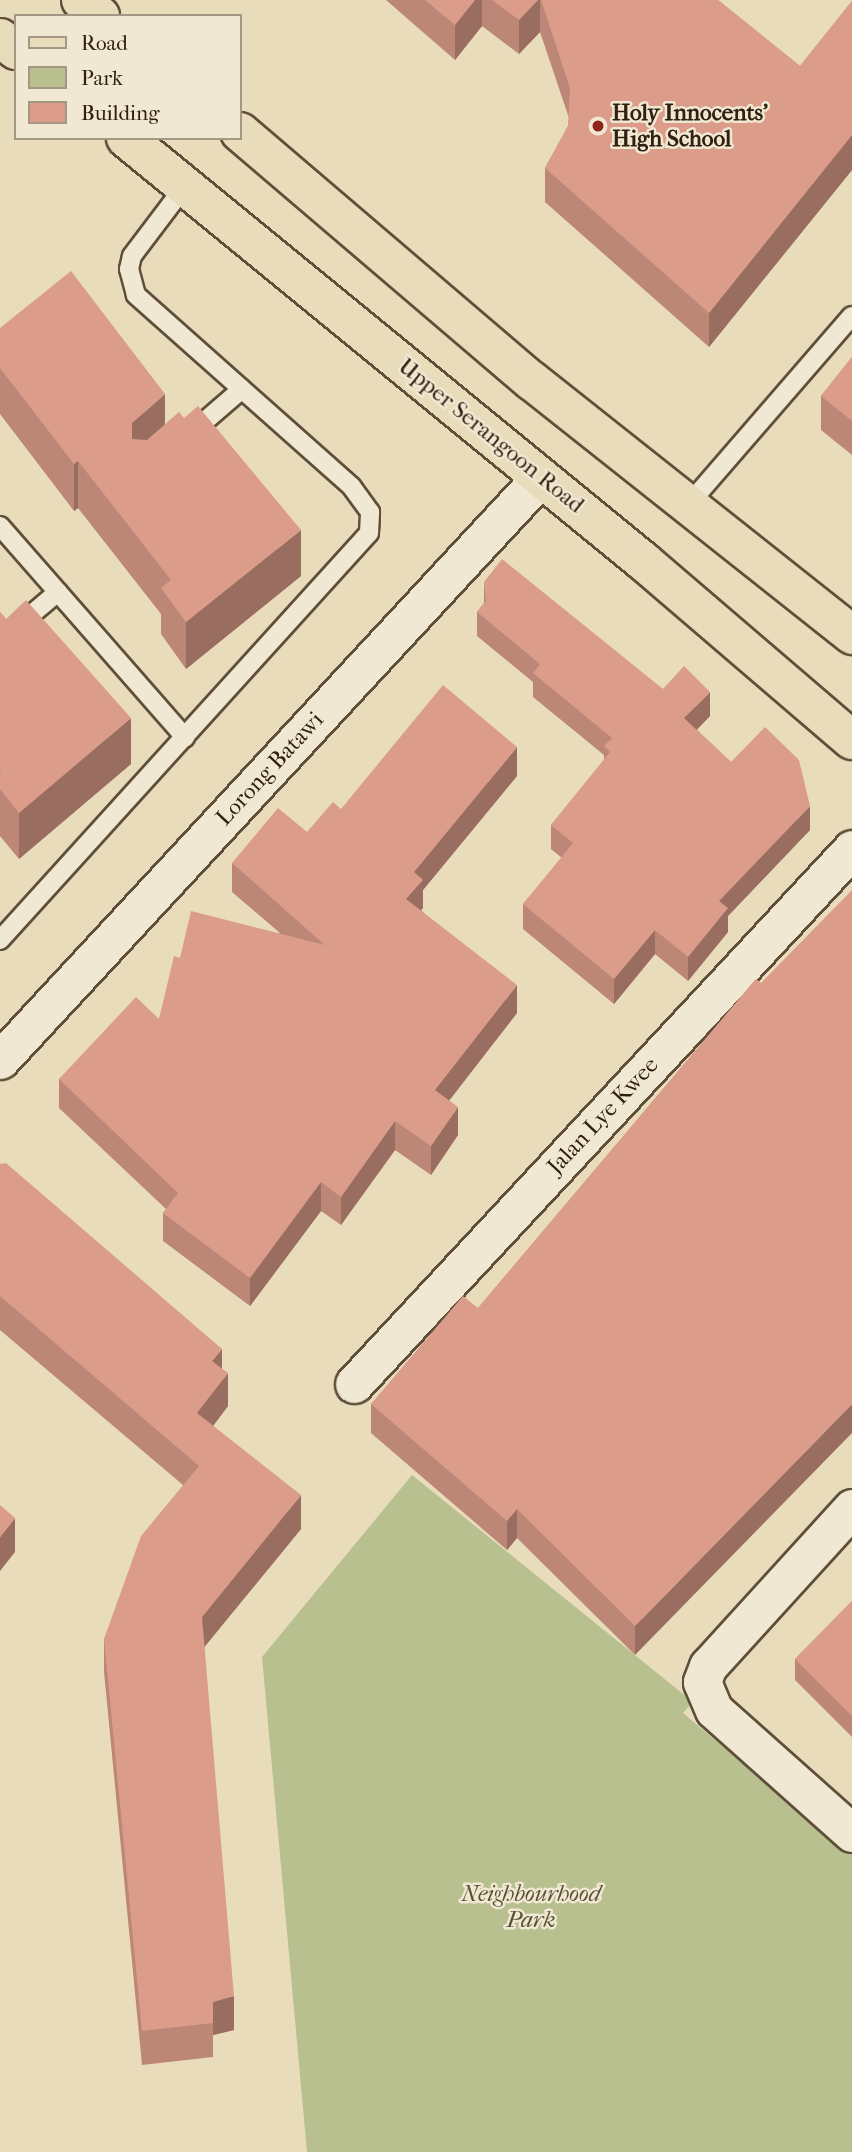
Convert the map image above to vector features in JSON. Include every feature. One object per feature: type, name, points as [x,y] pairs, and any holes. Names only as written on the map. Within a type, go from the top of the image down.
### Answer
[{"type":"main road","points":[[81,0],[98,14]]},
{"type":"main road","points":[[242,134],[532,381],[852,635]]},
{"type":"main road","name":"Upper Serangoon Road","points":[[128,140],[540,478],[852,740]]},
{"type":"street","name":"Lorong Batawi","points":[[0,1060],[540,478]]},
{"type":"street","name":"Jalan Lye Kwee","points":[[354,1384],[852,849]]},
{"type":"street","points":[[852,1508],[708,1666],[702,1682],[714,1710],[852,1833]]},
{"type":"lane","points":[[0,940],[369,533],[370,512],[351,486],[136,295],[130,282],[132,256],[185,186]]},
{"type":"lane","points":[[688,505],[852,316]]},
{"type":"lane","points":[[181,442],[242,389]]},
{"type":"lane","points":[[0,526],[185,737]]},
{"type":"lane","points":[[0,641],[58,592]]},
{"type":"green space","name":"Neighbourhood Park","points":[[412,1475],[693,1702],[683,1713],[846,1849],[852,1848],[852,2152],[307,2152],[262,1657]]},
{"type":"building","points":[[425,0],[475,0],[455,25]]},
{"type":"building","points":[[492,0],[538,0],[519,20]]},
{"type":"building","points":[[541,0],[718,0],[800,66],[852,1],[852,135],[709,313],[545,168],[568,126],[570,88]]},
{"type":"building","points":[[71,271],[165,394],[132,423],[132,439],[147,440],[179,412],[184,418],[198,406],[301,530],[186,622],[161,588],[171,580],[78,461],[74,464],[0,368],[0,328]]},
{"type":"building","points":[[852,357],[852,421],[821,396]]},
{"type":"building","points":[[502,559],[663,689],[684,666],[710,692],[684,718],[731,762],[765,727],[799,760],[810,806],[719,901],[728,908],[688,957],[655,930],[614,979],[523,904],[573,843],[551,825],[610,752],[604,746],[612,738],[533,673],[540,664],[477,612],[486,601],[484,582]]},
{"type":"building","points":[[26,600],[131,718],[19,813],[0,789],[0,612],[6,619]]},
{"type":"building","points":[[443,685],[517,747],[414,872],[423,880],[406,899],[517,985],[435,1090],[458,1107],[431,1146],[395,1121],[341,1197],[321,1182],[250,1278],[163,1213],[178,1193],[59,1079],[136,997],[159,1019],[174,956],[180,958],[191,911],[325,945],[232,863],[278,808],[307,832],[333,802],[341,809]]},
{"type":"building","points":[[852,890],[852,1404],[635,1626],[517,1509],[507,1521],[371,1404],[463,1296],[478,1308],[756,979],[761,983]]},
{"type":"building","points":[[6,1163],[222,1349],[212,1361],[228,1373],[197,1413],[301,1495],[202,1617],[234,1996],[213,2002],[213,2023],[142,2031],[104,1639],[141,1536],[199,1466],[0,1296],[0,1164]]},
{"type":"building","points":[[0,1505],[15,1518],[0,1537]]},
{"type":"building","points":[[852,1601],[852,1716],[795,1659]]},
{"type":"place","name":"Holy Innocents' High School","points":[[598,126]]}]
